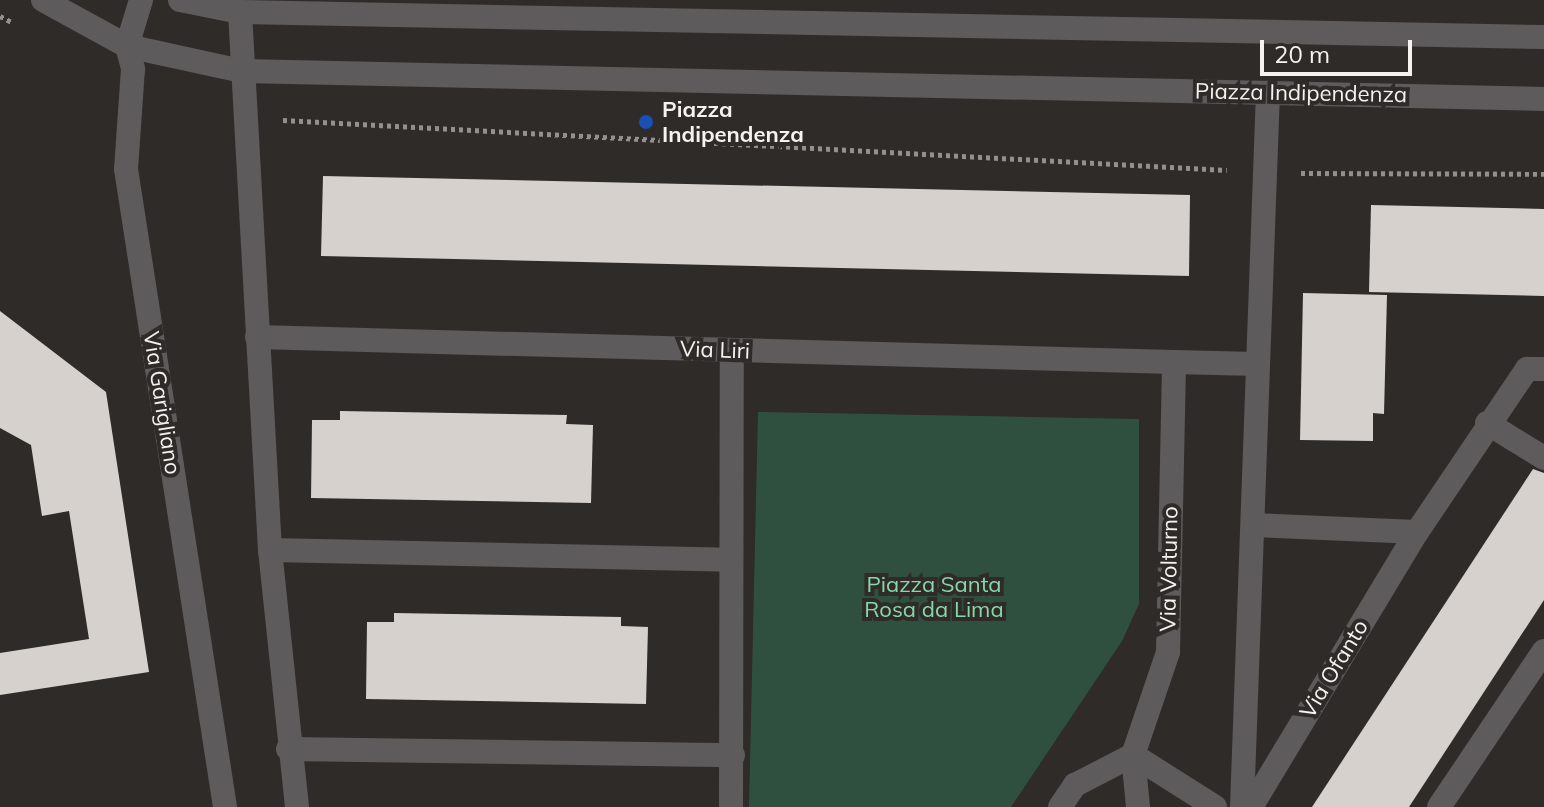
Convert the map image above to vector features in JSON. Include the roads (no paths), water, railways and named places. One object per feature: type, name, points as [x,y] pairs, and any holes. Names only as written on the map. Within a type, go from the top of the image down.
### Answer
[{"type":"street","name":"Piazza Indipendenza","points":[[43,0],[127,46],[242,71],[1544,99]]},
{"type":"street","name":"Via Garigliano","points":[[141,0],[127,46],[133,69],[126,169],[225,807]]},
{"type":"street","points":[[180,0],[240,12],[1544,37]]},
{"type":"street","points":[[240,12],[242,71],[249,118],[257,337],[270,550],[288,749],[297,807]]},
{"type":"street","points":[[1242,807],[1268,92]]},
{"type":"street","name":"Via Liri","points":[[257,337],[1174,362]]},
{"type":"street","points":[[731,807],[732,350]]},
{"type":"street","points":[[1174,362],[1256,364]]},
{"type":"street","name":"Via Volturno","points":[[1133,755],[1168,652],[1174,362]]},
{"type":"street","name":"Via Ofanto","points":[[1251,807],[1417,532],[1487,423],[1527,369],[1544,369]]},
{"type":"street","points":[[1487,423],[1544,458]]},
{"type":"street","points":[[1254,525],[1417,532]]},
{"type":"street","points":[[270,550],[730,560]]},
{"type":"street","points":[[1439,807],[1544,651]]},
{"type":"street","points":[[288,749],[733,755]]},
{"type":"street","points":[[1060,807],[1075,785],[1133,755]]},
{"type":"street","points":[[1133,755],[1138,807]]},
{"type":"street","points":[[1133,755],[1215,807]]},
{"type":"place","name":"Piazza Indipendenza","points":[[646,122]]},
{"type":"park label","name":"Piazza Santa Rosa da Lima","points":[[934,596]]}]
